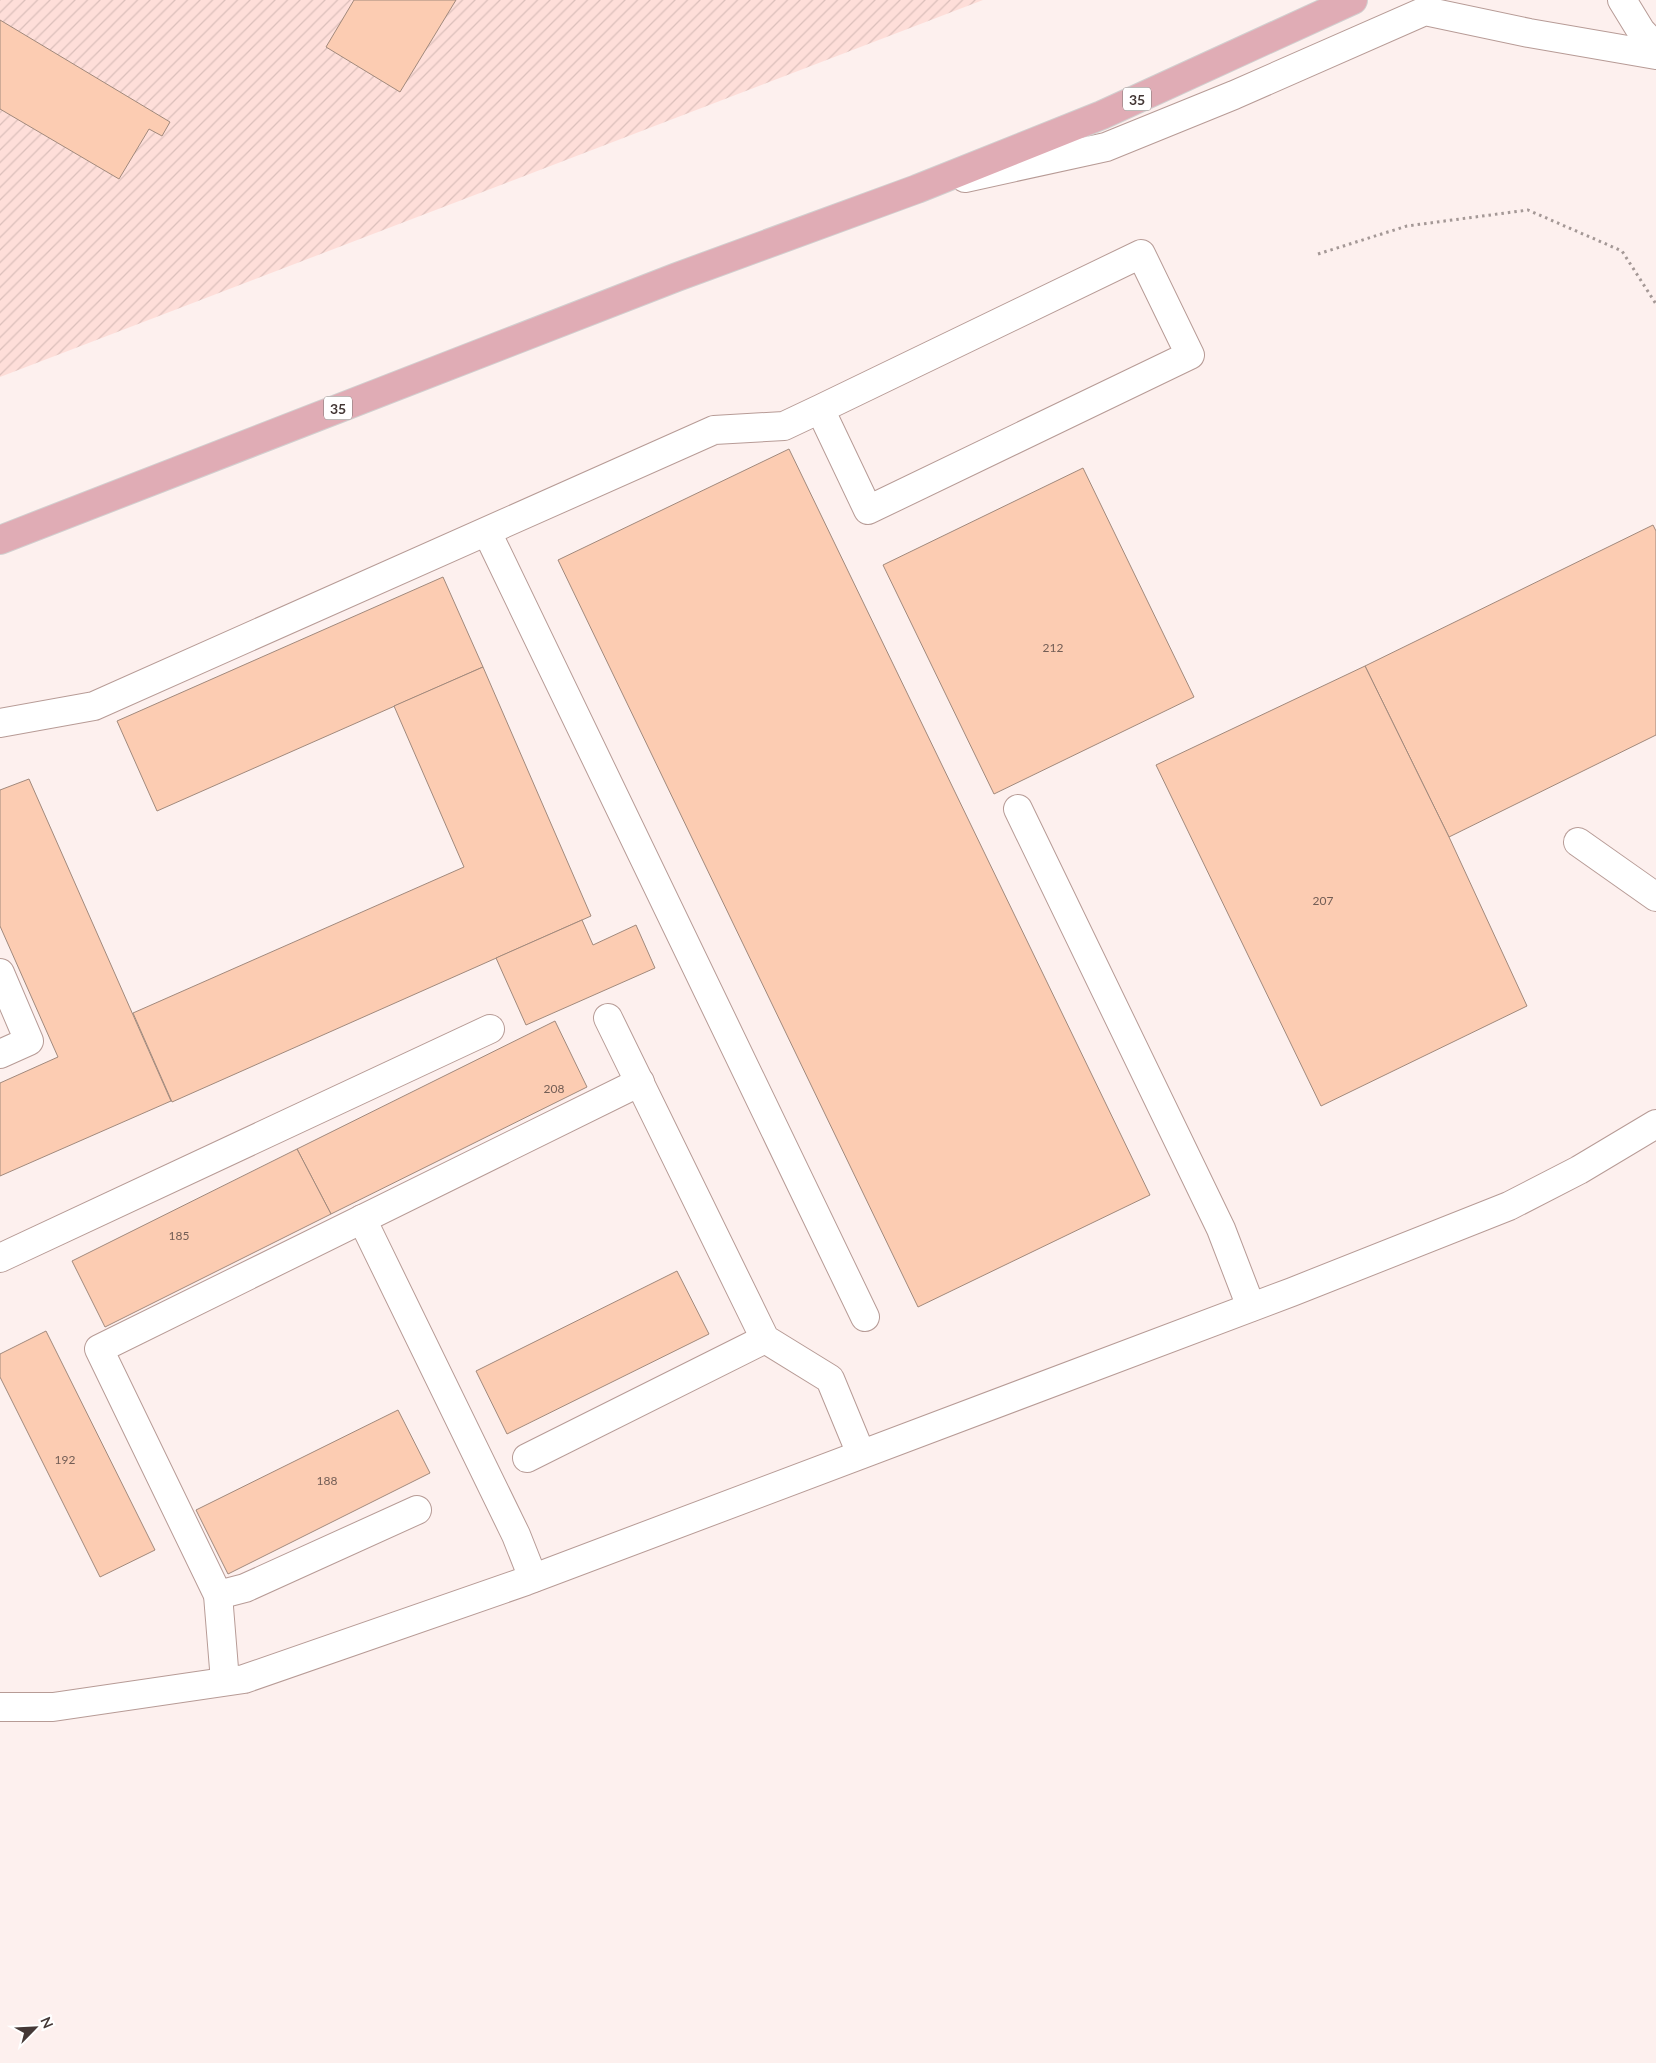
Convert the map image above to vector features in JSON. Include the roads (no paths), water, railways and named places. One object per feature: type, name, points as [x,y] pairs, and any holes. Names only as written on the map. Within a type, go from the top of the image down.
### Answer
[{"type":"main road","name":"35","points":[[0,540],[677,277],[917,189],[1102,115],[1353,0]]},
{"type":"street","points":[[1622,0],[1641,31],[1656,47]]},
{"type":"street","points":[[917,189],[1106,147],[1234,95],[1425,11],[1528,33],[1656,55]]},
{"type":"street","points":[[0,724],[94,706],[714,430],[784,426],[820,408],[1141,254],[1190,355],[868,510],[820,408]]},
{"type":"street","points":[[487,532],[865,1317]]},
{"type":"street","points":[[1018,809],[1221,1229],[1251,1307]]},
{"type":"street","points":[[1578,842],[1656,897]]},
{"type":"street","points":[[0,973],[29,1041],[0,1054]]},
{"type":"street","points":[[608,1018],[765,1339],[830,1379],[861,1454]]},
{"type":"street","points":[[0,1258],[490,1029]]},
{"type":"street","points":[[225,1682],[218,1595],[99,1349],[640,1082]]},
{"type":"street","points":[[0,1707],[53,1707],[244,1679],[534,1578],[1251,1307],[1509,1206],[1579,1170],[1656,1124]]},
{"type":"street","points":[[362,1219],[516,1535],[534,1578]]},
{"type":"street","points":[[528,1458],[765,1339]]},
{"type":"street","points":[[218,1595],[245,1588],[417,1510]]}]
